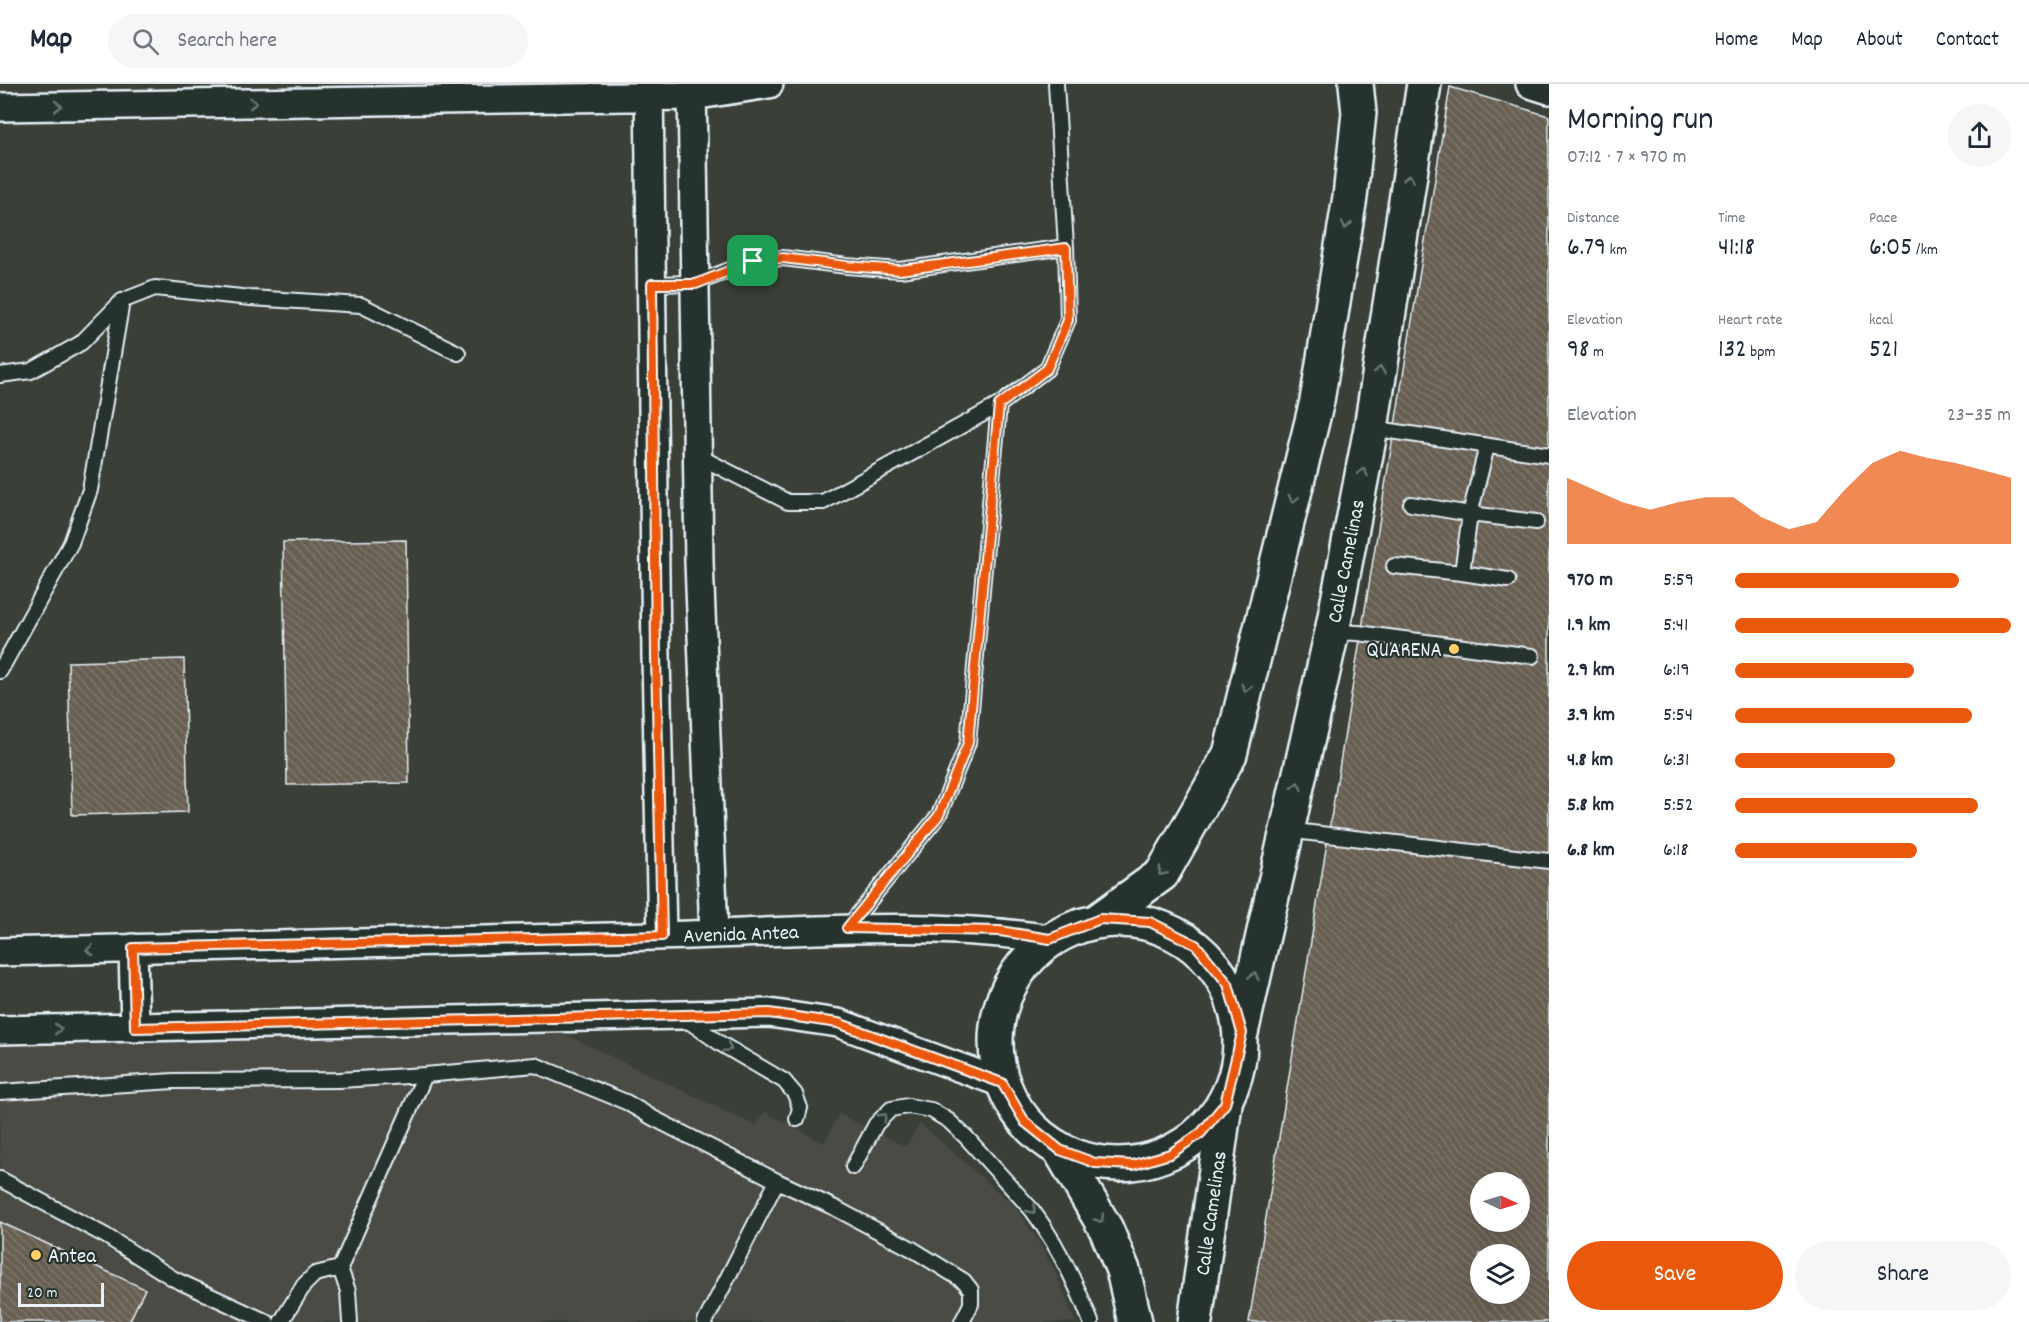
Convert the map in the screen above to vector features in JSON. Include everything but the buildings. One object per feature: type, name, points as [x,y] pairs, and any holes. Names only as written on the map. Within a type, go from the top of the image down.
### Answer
[{"type":"main road","points":[[1225,1104],[1201,1133],[1170,1154],[1133,1165],[1095,1163],[1060,1150],[1025,1122],[1002,1083],[996,1051],[998,1018],[1008,987],[1026,960],[1050,939],[1100,919],[1162,874],[1230,754],[1317,401],[1350,197],[1359,113],[1356,84]]},
{"type":"main road","name":"Calle Camelinas","points":[[1195,1322],[1225,1104],[1332,632],[1371,428],[1424,84]]},
{"type":"main road","points":[[1100,919],[1150,922],[1196,945],[1228,984],[1242,1033]]},
{"type":"main road","points":[[1060,1150],[1106,1229],[1123,1270],[1135,1322]]},
{"type":"street","points":[[0,107],[692,90],[769,84]]},
{"type":"street","points":[[1530,84],[1549,90]]},
{"type":"street","points":[[692,90],[699,562],[714,934]]},
{"type":"street","points":[[649,91],[662,936]]},
{"type":"street","points":[[655,562],[699,562]]},
{"type":"street","name":"Avenida Antea","points":[[0,952],[662,936],[847,928],[1000,931],[1050,939]]},
{"type":"street","points":[[133,948],[135,1028]]},
{"type":"street","points":[[0,1030],[769,1013],[838,1023],[1002,1083]]},
{"type":"lane","points":[[698,456],[788,502],[823,502],[999,405],[1047,369],[1068,320],[1056,84]]},
{"type":"lane","points":[[652,284],[696,284],[753,261],[783,258],[900,270],[1066,248]]},
{"type":"lane","points":[[0,375],[32,371],[81,343],[122,301],[155,288],[251,298],[361,305],[458,353]]},
{"type":"lane","points":[[0,671],[71,543],[90,490],[122,301]]},
{"type":"lane","points":[[847,928],[939,815],[968,743],[999,405]]},
{"type":"lane","points":[[1371,428],[1549,455]]},
{"type":"lane","points":[[1462,573],[1470,514],[1487,446]]},
{"type":"lane","points":[[1411,504],[1536,522]]},
{"type":"lane","points":[[1394,566],[1508,580]]},
{"type":"lane","points":[[1332,632],[1358,633],[1532,656]]},
{"type":"lane","points":[[1286,830],[1549,861]]},
{"type":"lane","points":[[680,1015],[721,1044],[784,1081],[795,1094],[800,1108],[797,1119]]},
{"type":"lane","points":[[0,1092],[174,1081],[339,1080],[534,1065],[626,1102],[777,1181],[835,1208],[912,1250],[963,1281],[971,1290],[971,1304],[962,1322]]},
{"type":"lane","points":[[350,1322],[348,1291],[340,1268],[425,1075]]},
{"type":"lane","points":[[853,1167],[876,1125],[891,1109],[908,1106],[931,1110],[949,1121],[1043,1224],[1080,1294],[1091,1322]]},
{"type":"lane","points":[[0,1179],[96,1231],[174,1279],[267,1322]]},
{"type":"lane","points":[[705,1322],[777,1181]]},
{"type":"lane","points":[[281,1322],[304,1285],[315,1274],[340,1268]]},
{"type":"path","points":[[1002,1083],[987,1048],[1000,994],[1013,964],[1026,960]]},
{"type":"shaded area","name":"Antea","points":[[564,1034],[756,1126],[765,1112],[824,1143],[839,1114],[906,1147],[920,1123],[1015,1207],[1056,1273],[1075,1322],[0,1322],[0,1044]]},
{"type":"place","name":"QUARENA","points":[[1454,649]]},
{"type":"place","name":"Antea","points":[[36,1255]]},
{"type":"route","points":[[1066,248],[1068,320],[1047,369],[999,405],[968,743],[939,815],[847,928],[1000,931],[1050,939],[1100,919],[1150,922],[1196,945],[1228,984],[1242,1033],[1225,1104],[1201,1133],[1170,1154],[1133,1165],[1095,1163],[1060,1150],[1025,1122],[1002,1083],[838,1023],[769,1013],[135,1028],[133,948],[662,936],[652,284],[696,284],[753,261],[783,258],[900,270],[1066,248]]}]
